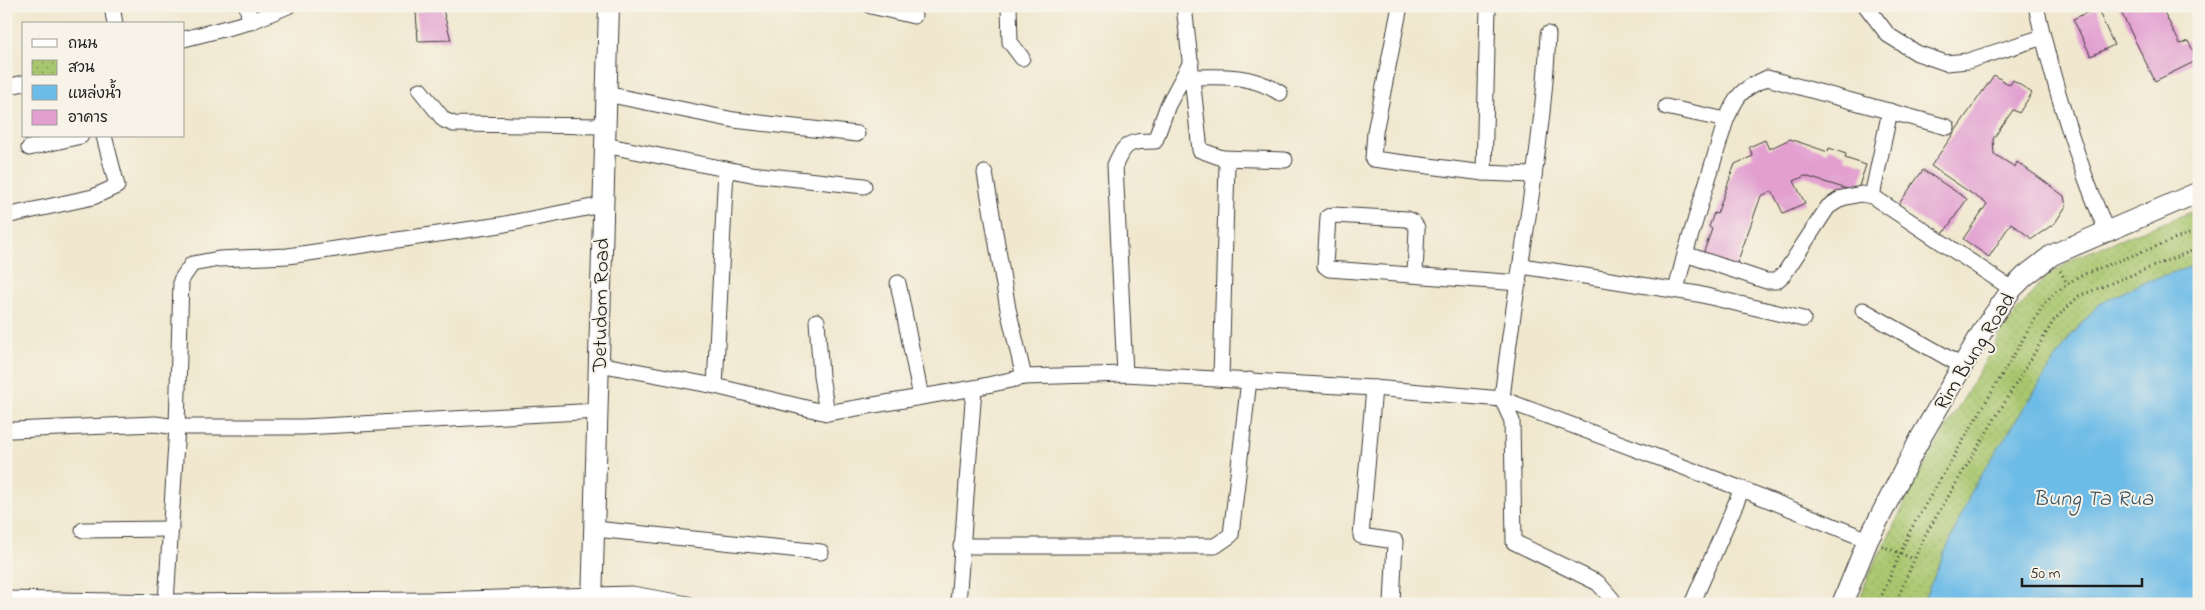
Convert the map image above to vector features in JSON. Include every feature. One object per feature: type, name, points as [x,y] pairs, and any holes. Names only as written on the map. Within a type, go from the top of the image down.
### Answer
[{"type":"main road","name":"Detudom Road","points":[[592,599],[609,6]]},
{"type":"main road","name":"Rim Bung Road","points":[[1842,604],[1868,540],[1921,437],[1985,327],[2012,289],[2052,255],[2106,230],[2199,192]]},
{"type":"street","points":[[112,6],[115,22]]},
{"type":"street","points":[[247,6],[250,22]]},
{"type":"street","points":[[185,39],[250,22],[288,6]]},
{"type":"street","points":[[871,6],[914,16]]},
{"type":"street","points":[[1009,6],[1010,42],[1022,58]]},
{"type":"street","points":[[1184,6],[1200,150],[1222,158],[1285,160]]},
{"type":"street","points":[[1400,6],[1375,132],[1373,159],[1484,173],[1534,175]]},
{"type":"street","points":[[1484,173],[1488,6]]},
{"type":"street","points":[[1866,6],[1888,35],[1917,53],[1946,63],[1968,61],[2043,37]]},
{"type":"street","points":[[2036,6],[2080,167],[2106,230]]},
{"type":"street","points":[[1548,34],[1546,74],[1534,175],[1502,399],[1512,421],[1514,542],[1598,583],[1612,600],[1611,604]]},
{"type":"street","points":[[1192,70],[1241,77],[1267,84],[1280,93]]},
{"type":"street","points":[[1125,374],[1115,165],[1121,151],[1135,141],[1155,141],[1168,105],[1192,70]]},
{"type":"street","points":[[1676,290],[1726,120],[1737,96],[1748,86],[1766,78],[1947,127]]},
{"type":"street","points":[[6,87],[22,83]]},
{"type":"street","points":[[420,90],[444,120],[454,124],[604,136],[751,174],[864,186]]},
{"type":"street","points":[[606,94],[734,120],[857,134]]},
{"type":"street","points":[[1666,107],[1726,120]]},
{"type":"street","points":[[1872,196],[1890,111]]},
{"type":"street","points":[[29,148],[72,138]]},
{"type":"street","points":[[6,216],[93,197],[117,186],[105,138]]},
{"type":"street","points":[[1221,380],[1228,164],[1222,158]]},
{"type":"street","points":[[715,386],[726,169]]},
{"type":"street","points":[[985,173],[1008,309],[1024,377]]},
{"type":"street","points":[[1685,256],[1766,281],[1776,281],[1784,274],[1828,207],[1842,198],[1861,194],[1872,196],[2012,289]]},
{"type":"street","points":[[166,602],[177,427],[181,280],[192,264],[219,259],[288,256],[500,225],[602,205]]},
{"type":"street","points":[[1415,274],[1417,228],[1413,222],[1407,219],[1333,215],[1328,217],[1325,266],[1329,268],[1519,283]]},
{"type":"street","points":[[1522,266],[1676,290],[1803,319]]},
{"type":"street","points":[[898,283],[921,397]]},
{"type":"street","points":[[1863,310],[1962,366]]},
{"type":"street","points":[[817,321],[826,413]]},
{"type":"street","points":[[599,364],[715,386],[826,413],[974,388],[1024,377],[1125,374],[1374,388],[1502,399],[1742,489],[1868,540]]},
{"type":"street","points":[[962,546],[1215,546],[1231,535],[1249,380]]},
{"type":"street","points":[[958,604],[974,388]]},
{"type":"street","points":[[1374,388],[1361,536],[1395,541],[1392,604]]},
{"type":"street","points":[[12,430],[155,424],[177,427],[304,427],[598,411]]},
{"type":"street","points":[[1692,604],[1742,489]]},
{"type":"street","points":[[83,530],[171,529]]},
{"type":"street","points":[[594,529],[821,552]]},
{"type":"street","points":[[6,599],[30,602],[166,602],[592,599],[632,594],[688,604]]},
{"type":"path","points":[[1878,604],[1899,553],[1916,520],[2030,325],[2049,300],[2067,283],[2079,276],[2199,230]]},
{"type":"path","points":[[1895,604],[1924,537],[2046,332],[2067,306],[2079,296],[2094,288],[2199,248]]},
{"type":"path","points":[[1899,553],[1914,559]]},
{"type":"green space","name":"Bung Ta Rua","points":[[2199,209],[2199,604],[1858,604],[1866,582],[1919,475],[2008,322],[2044,279],[2076,257]]},
{"type":"water","name":"Bung Ta Rua","points":[[2199,264],[2199,604],[1922,604],[1975,484],[2070,337],[2098,305],[2141,283]]},
{"type":"building","points":[[442,6],[451,40],[418,41],[416,12]]},
{"type":"building","points":[[2118,6],[2161,6],[2180,44],[2188,41],[2198,60],[2155,81]]},
{"type":"building","points":[[2097,8],[2114,45],[2091,56],[2073,19]]},
{"type":"building","points":[[1994,75],[2010,85],[2013,80],[2032,93],[2019,113],[2013,110],[1993,139],[1994,154],[2015,167],[2017,162],[2041,179],[2064,196],[2066,206],[2055,223],[2032,239],[2011,223],[1989,257],[1963,239],[1987,204],[1931,166]]},
{"type":"building","points":[[1790,139],[1828,152],[1829,148],[1846,154],[1845,158],[1866,165],[1857,192],[1805,176],[1794,181],[1805,203],[1783,213],[1772,191],[1761,196],[1735,269],[1702,257],[1712,229],[1709,227],[1714,213],[1717,214],[1735,164],[1753,156],[1749,147],[1765,140],[1769,149]]},
{"type":"building","points":[[1923,170],[1967,199],[1943,234],[1898,205]]}]
